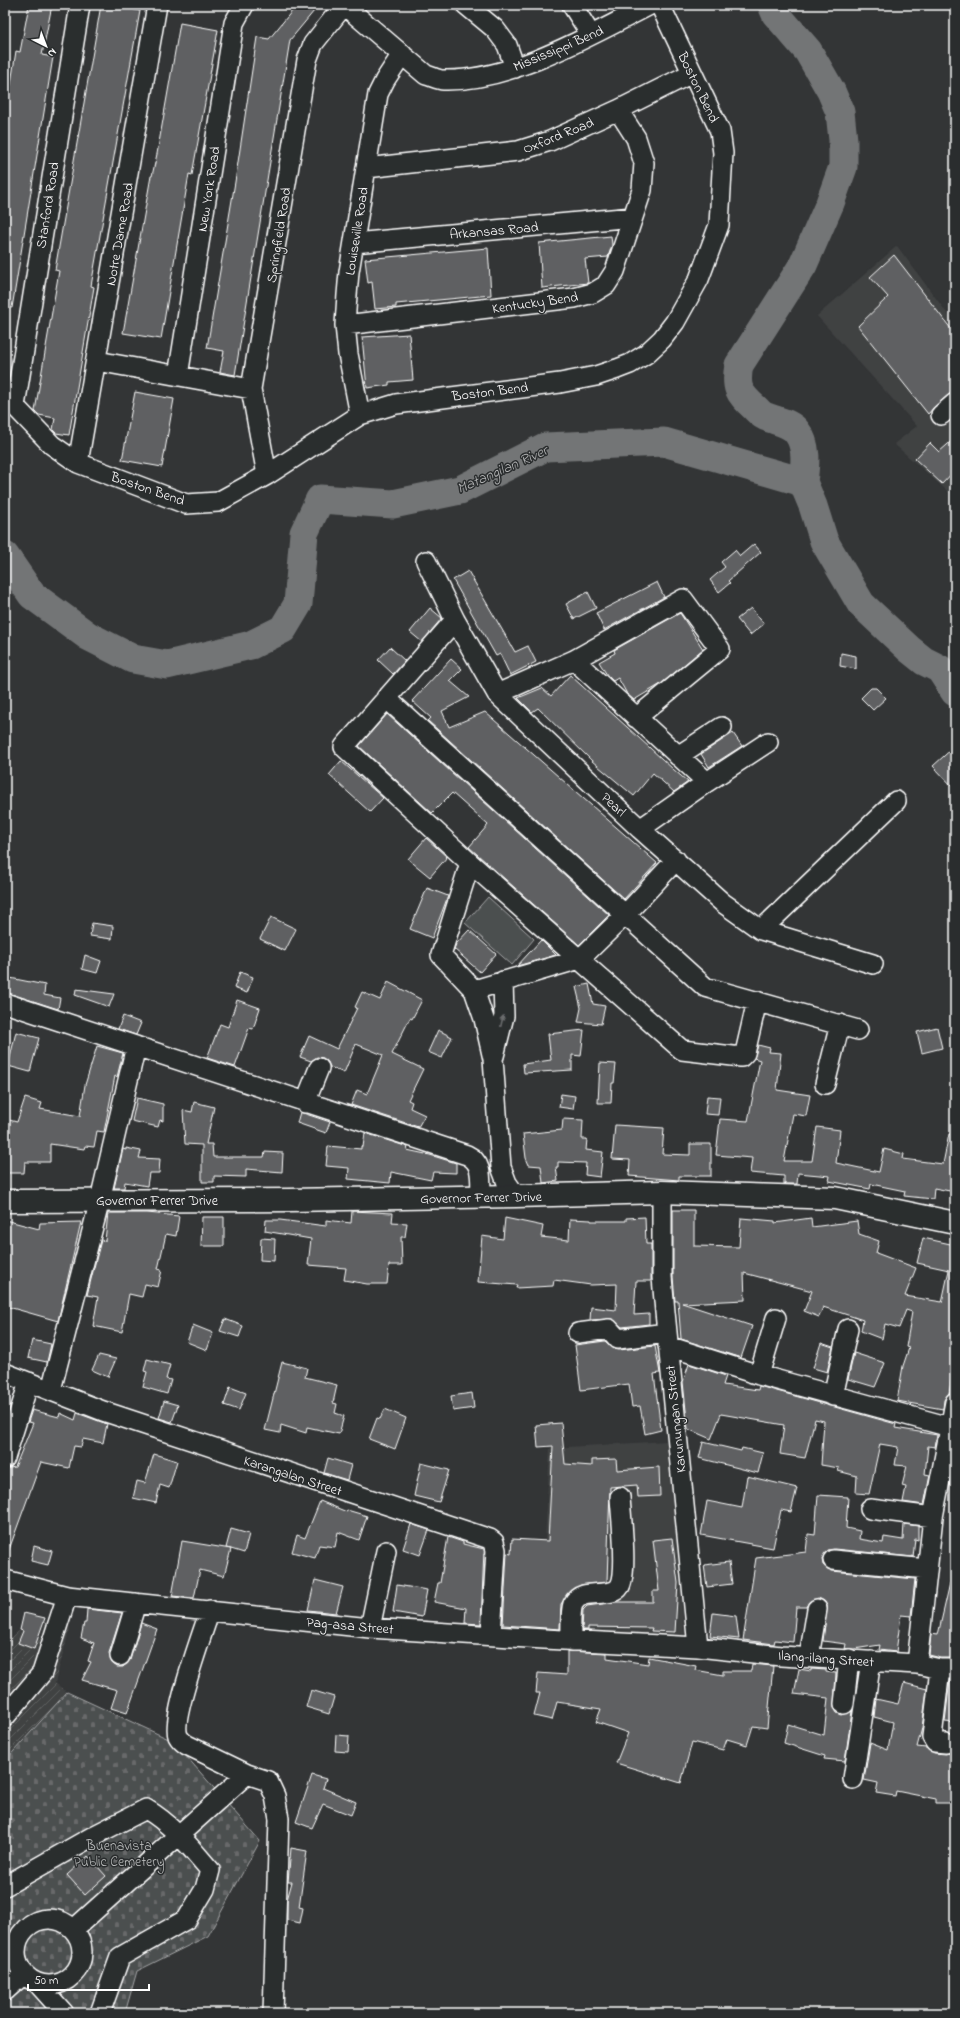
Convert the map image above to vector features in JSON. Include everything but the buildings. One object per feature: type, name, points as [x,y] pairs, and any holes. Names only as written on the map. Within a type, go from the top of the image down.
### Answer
[{"type":"main road","name":"Governor Ferrer Drive","points":[[5,1201],[481,1197],[662,1192],[835,1198],[955,1223]]},
{"type":"street","name":"Stanford Road","points":[[10,401],[80,5]]},
{"type":"street","name":"Notre Dame Road","points":[[78,463],[97,361],[157,5]]},
{"type":"street","name":"New York Road","points":[[178,376],[234,22],[244,5]]},
{"type":"street","name":"Mississippi Bend","points":[[344,5],[426,74],[442,80],[468,78],[515,68],[591,35],[650,5]]},
{"type":"street","name":"Springfield Road","points":[[267,474],[251,389],[307,60],[313,44],[344,5]]},
{"type":"street","points":[[466,5],[495,29],[507,45],[515,68]]},
{"type":"street","points":[[572,5],[591,35]]},
{"type":"street","name":"Boston Bend","points":[[10,401],[52,445],[78,463],[186,504],[218,502],[267,474],[360,415],[396,404],[420,400],[560,383],[596,376],[630,364],[646,354],[662,339],[675,322],[699,279],[719,225],[723,153],[720,131],[660,5]]},
{"type":"street","name":"Louiseville Road","points":[[360,415],[348,354],[345,325],[349,272],[378,94],[385,80],[402,54]]},
{"type":"street","name":"Oxford Road","points":[[366,168],[518,151],[550,141],[618,110],[692,72]]},
{"type":"street","name":"Kentucky Bend","points":[[345,325],[574,298],[593,293],[606,285],[615,271],[642,190],[644,163],[636,138],[618,110]]},
{"type":"street","name":"Arkansas Road","points":[[354,243],[633,216]]},
{"type":"street","points":[[97,361],[251,389]]},
{"type":"street","name":"Pearl","points":[[426,561],[455,620],[497,694],[640,829],[723,903],[761,930],[873,964]]},
{"type":"street","points":[[497,694],[574,660],[683,599],[720,649],[636,718]]},
{"type":"street","points":[[455,620],[344,748],[470,863],[682,1050],[741,1056],[745,1053],[757,1001]]},
{"type":"street","points":[[574,660],[707,782]]},
{"type":"street","points":[[386,698],[705,986],[858,1030]]},
{"type":"street","points":[[678,756],[722,727]]},
{"type":"street","points":[[640,829],[707,782],[768,742]]},
{"type":"street","points":[[761,930],[896,801]]},
{"type":"street","points":[[474,990],[580,959],[625,915],[676,860]]},
{"type":"street","points":[[470,863],[441,955],[474,990],[484,1019],[493,1059],[501,1167],[507,1183],[516,1196]]},
{"type":"street","points":[[493,1059],[504,1016],[503,981]]},
{"type":"street","points":[[5,1003],[471,1157],[475,1159],[479,1168],[481,1197]]},
{"type":"street","points":[[825,1084],[840,1024]]},
{"type":"street","points":[[51,1390],[100,1200],[136,1046]]},
{"type":"street","points":[[305,1103],[319,1068]]},
{"type":"street","name":"Karunungan Street","points":[[662,1192],[662,1277],[698,1646]]},
{"type":"street","points":[[759,1375],[776,1318]]},
{"type":"street","points":[[578,1333],[608,1329],[618,1339],[667,1339],[759,1375],[950,1427]]},
{"type":"street","points":[[833,1396],[848,1329]]},
{"type":"street","name":"Karangalan Street","points":[[5,1373],[117,1415],[490,1539],[494,1542],[496,1550],[491,1635]]},
{"type":"street","points":[[5,1458],[29,1382]]},
{"type":"street","points":[[917,1664],[933,1517],[955,1402]]},
{"type":"street","points":[[571,1641],[572,1607],[574,1602],[589,1593],[614,1592],[619,1586],[624,1573],[620,1497]]},
{"type":"street","points":[[870,1509],[933,1517]]},
{"type":"street","points":[[370,1628],[386,1551]]},
{"type":"street","points":[[832,1560],[927,1569]]},
{"type":"street","name":"Pag-asa Street","points":[[5,1581],[67,1596],[370,1628],[571,1641],[698,1646]]},
{"type":"street","points":[[5,1717],[42,1673],[67,1596]]},
{"type":"street","points":[[120,1656],[136,1603]]},
{"type":"street","points":[[809,1657],[817,1609]]},
{"type":"street","points":[[210,1610],[186,1684],[177,1730],[179,1738],[187,1745],[247,1774],[268,1781],[275,1796],[279,1819],[274,2013]]},
{"type":"street","name":"Ilang-ilang Street","points":[[698,1646],[781,1656],[917,1664],[948,1669]]},
{"type":"street","points":[[844,1704],[849,1659]]},
{"type":"street","points":[[853,1779],[871,1661]]},
{"type":"street","points":[[946,1743],[935,1742],[932,1737],[948,1669]]},
{"type":"street","points":[[74,1929],[247,1774]]},
{"type":"street","points":[[5,1886],[95,1835],[146,1809],[157,1815],[179,1835],[210,1870],[205,1889],[187,1918],[120,1957],[100,2013]]},
{"type":"street","points":[[21,1966],[49,1986],[60,1984],[69,1978],[77,1970],[81,1960],[82,1949],[80,1938],[74,1929],[55,1919],[44,1919],[33,1923],[25,1929],[18,1938],[16,1949],[21,1966],[64,2013]]},
{"type":"street","points":[[5,1991],[21,1966]]},
{"type":"shaded area","points":[[897,246],[955,324],[955,491],[952,495],[894,444],[917,426],[817,316]]},
{"type":"shaded area","points":[[668,1441],[685,1639],[540,1634],[550,1448]]},
{"type":"shaded area","points":[[46,1621],[70,1628],[55,1683],[67,1692],[5,1761],[5,1643],[19,1631],[41,1638]]},
{"type":"green space","points":[[488,897],[534,939],[512,965],[465,923]]},
{"type":"green space","name":"Buenavista Public Cemetery","points":[[67,1692],[173,1741],[260,1841],[208,1936],[137,1971],[125,2013],[5,2013],[5,1761]]},
{"type":"waterway","points":[[772,5],[776,14],[808,51],[831,91],[840,112],[843,140],[843,167],[830,203],[803,265],[739,365],[737,379],[741,394],[763,416],[791,426],[797,432],[803,443],[805,456],[803,482]]},
{"type":"waterway","name":"Matangilan River","points":[[5,556],[32,595],[88,636],[133,659],[167,665],[251,645],[283,629],[298,604],[304,533],[320,499],[393,504],[460,490],[545,447],[664,442],[803,482],[813,506],[824,541],[861,604],[909,649],[924,661],[940,669],[955,692]]}]
